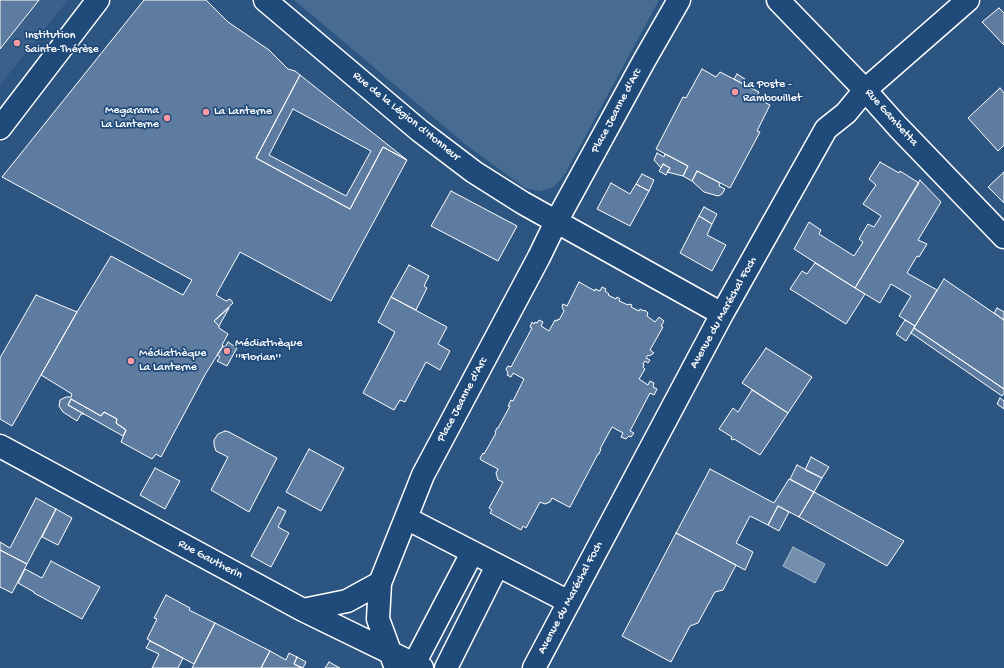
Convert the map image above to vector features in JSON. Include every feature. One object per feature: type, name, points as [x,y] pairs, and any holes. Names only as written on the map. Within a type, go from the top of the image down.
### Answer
[{"type":"street","points":[[0,128],[98,0]]},
{"type":"street","name":"Rue de la Légion d'Honneur","points":[[265,0],[420,131],[474,172],[523,204],[556,222]]},
{"type":"street","name":"Place Jeanne d'Arc","points":[[406,663],[378,619],[380,583],[423,475],[539,257],[556,222],[679,0]]},
{"type":"street","name":"Rue Gambetta","points":[[778,0],[865,90],[898,128],[1004,237]]},
{"type":"street","name":"Avenue du Maréchal Foch","points":[[534,668],[722,314],[826,129],[846,113],[865,90],[968,0]]},
{"type":"street","points":[[556,222],[722,314]]},
{"type":"street","name":"Rue Gautherin","points":[[0,446],[304,610],[406,663]]},
{"type":"street","points":[[406,518],[569,602]]},
{"type":"street","points":[[406,663],[472,553]]},
{"type":"street","points":[[446,668],[497,566]]},
{"type":"street","points":[[304,610],[347,601],[380,583]]},
{"type":"shaded area","name":"Institution Sainte-Thérèse","points":[[0,0],[68,0],[0,85]]},
{"type":"shaded area","points":[[294,0],[659,0],[565,174],[554,187],[540,191],[525,188],[465,144]]},
{"type":"shaded area","points":[[793,547],[825,564],[815,583],[783,566]]},
{"type":"building","points":[[0,0],[39,0],[0,49]]},
{"type":"building","name":"La Lanterne","points":[[144,0],[206,0],[228,22],[269,50],[288,69],[295,71],[300,75],[256,158],[350,209],[383,147],[407,160],[331,301],[240,252],[216,295],[226,301],[230,299],[233,303],[214,321],[219,328],[228,334],[222,345],[223,346],[206,373],[161,457],[156,454],[152,459],[121,442],[126,430],[116,423],[117,419],[104,412],[101,416],[71,399],[68,405],[84,414],[81,414],[77,421],[63,412],[59,406],[60,400],[66,397],[71,397],[72,394],[41,375],[111,256],[183,295],[192,280],[2,177]]},
{"type":"building","points":[[999,8],[1004,13],[1004,45],[982,22]]},
{"type":"building","points":[[702,69],[716,77],[720,72],[759,92],[756,98],[770,105],[757,131],[760,132],[730,188],[697,171],[692,181],[683,176],[688,166],[656,149],[683,97],[686,98]]},
{"type":"building","points":[[737,74],[745,79],[743,84],[734,79]]},
{"type":"building","points":[[300,75],[407,160],[383,147],[350,209],[256,158]],"holes":[[[293,109],[371,151],[346,196],[269,155]]]},
{"type":"building","points":[[1000,88],[1004,93],[1004,145],[998,151],[968,118]]},
{"type":"building","points":[[657,153],[664,157],[665,154],[688,166],[683,176],[667,172],[670,168],[663,164],[661,168],[654,160]]},
{"type":"building","points":[[880,162],[899,173],[900,171],[919,183],[855,288],[794,249],[809,222],[821,230],[819,234],[854,256],[863,242],[859,239],[868,224],[874,227],[881,216],[863,204],[876,185],[869,179]]},
{"type":"building","points":[[663,164],[670,168],[666,175],[659,171]]},
{"type":"building","points":[[697,171],[720,183],[719,186],[725,189],[722,194],[718,196],[704,192],[692,181]]},
{"type":"building","points":[[1004,172],[1004,203],[988,187]]},
{"type":"building","points":[[642,174],[654,180],[649,191],[636,184]]},
{"type":"building","points":[[920,180],[941,202],[918,240],[927,244],[919,257],[917,256],[907,273],[937,290],[915,326],[899,316],[911,296],[891,284],[880,303],[855,288]]},
{"type":"building","points":[[611,183],[630,194],[636,184],[649,191],[630,226],[597,209]]},
{"type":"building","points":[[451,191],[517,226],[498,261],[431,226]]},
{"type":"building","points":[[704,207],[717,214],[712,224],[699,216]]},
{"type":"building","points":[[699,216],[712,224],[707,235],[726,245],[712,271],[680,253]]},
{"type":"building","points":[[815,263],[865,294],[846,324],[790,289],[802,271],[807,274]]},
{"type":"building","points":[[409,265],[429,276],[424,286],[427,288],[416,310],[391,297]]},
{"type":"building","points":[[944,279],[1004,320],[1004,389],[914,328]]},
{"type":"building","points":[[579,282],[595,291],[595,289],[600,291],[602,287],[606,289],[605,291],[609,294],[608,295],[616,299],[617,297],[620,299],[619,301],[632,305],[631,307],[639,311],[640,309],[645,310],[648,313],[647,316],[655,322],[659,317],[664,321],[661,326],[663,327],[650,350],[654,353],[649,356],[648,355],[646,358],[650,360],[648,363],[645,361],[643,364],[645,369],[639,379],[648,385],[650,381],[654,383],[653,387],[657,389],[654,395],[650,393],[630,431],[634,433],[631,437],[629,436],[626,439],[621,437],[623,433],[612,427],[570,507],[552,498],[550,502],[545,504],[540,502],[526,528],[523,526],[521,530],[490,513],[492,510],[489,508],[503,482],[498,480],[496,473],[498,469],[480,458],[483,453],[484,454],[496,433],[497,428],[510,406],[508,406],[511,400],[513,401],[524,379],[513,373],[511,377],[507,375],[508,373],[506,369],[508,366],[511,367],[532,328],[530,327],[532,322],[534,324],[539,320],[543,322],[541,326],[549,331],[555,320],[559,320],[564,311],[562,307],[563,304],[567,306]]},
{"type":"building","points":[[36,295],[77,312],[12,426],[0,419],[0,358]]},
{"type":"building","points":[[391,297],[447,327],[438,344],[450,351],[440,370],[426,362],[405,402],[400,400],[394,410],[363,393],[395,332],[378,322]]},
{"type":"building","points":[[229,308],[219,326],[214,321]]},
{"type":"building","points":[[997,308],[1004,312],[1004,320],[994,313]]},
{"type":"building","points":[[905,320],[915,326],[906,341],[896,334]]},
{"type":"building","points":[[914,328],[1004,389],[1002,396],[911,333]]},
{"type":"building","name":"Médiathèque ''Florian''","points":[[228,342],[237,348],[227,366],[217,361],[220,357],[217,355],[223,346],[225,347]]},
{"type":"building","points":[[766,348],[812,377],[788,413],[742,383]]},
{"type":"building","points":[[752,390],[788,413],[760,455],[734,439],[731,439],[732,437],[719,429],[733,408],[738,412]]},
{"type":"building","points":[[1000,398],[1004,401],[1004,409],[997,404]]},
{"type":"building","points":[[71,399],[101,416],[104,412],[117,419],[116,423],[126,430],[123,436],[68,405]]},
{"type":"building","points":[[225,431],[277,458],[249,512],[211,490],[228,457],[216,451],[214,445],[214,440],[218,434]]},
{"type":"building","points":[[309,449],[344,468],[321,511],[286,492]]},
{"type":"building","points":[[811,457],[829,467],[822,478],[805,470]]},
{"type":"building","points":[[797,465],[822,478],[814,492],[790,479]]},
{"type":"building","points":[[155,468],[180,481],[165,509],[140,495]]},
{"type":"building","points":[[710,469],[774,503],[789,479],[814,492],[799,517],[778,506],[768,525],[750,516],[736,543],[753,552],[745,570],[676,533]]},
{"type":"building","points":[[814,492],[904,541],[887,566],[799,517]]},
{"type":"building","points":[[36,498],[56,509],[27,564],[0,550],[0,542],[10,548]]},
{"type":"building","points":[[778,506],[789,512],[779,531],[768,525]]},
{"type":"building","points":[[278,507],[286,511],[278,527],[289,533],[271,567],[251,556]]},
{"type":"building","points":[[56,509],[72,518],[58,545],[42,537]]},
{"type":"building","points":[[676,533],[736,565],[723,590],[715,592],[698,623],[690,626],[671,662],[622,636]]},
{"type":"building","points":[[0,550],[27,564],[12,593],[0,587]]},
{"type":"building","points":[[51,561],[100,587],[82,619],[18,583],[25,569],[42,578]]},
{"type":"building","points":[[166,595],[190,608],[189,610],[215,623],[194,664],[147,639],[157,619],[154,618]]},
{"type":"building","points":[[215,623],[270,651],[261,668],[192,668]]},
{"type":"building","points":[[150,641],[183,658],[178,668],[152,668],[159,654],[146,648]]},
{"type":"building","points":[[270,651],[286,660],[289,653],[297,657],[294,664],[302,668],[261,668]]},
{"type":"building","points":[[297,657],[306,662],[303,668],[294,664]]},
{"type":"building","points":[[329,662],[340,668],[325,668]]},
{"type":"place","name":"Institution Sainte-Thérèse","points":[[17,43]]},
{"type":"place","name":"La Poste - Rambouillet","points":[[735,92]]},
{"type":"place","name":"La Lanterne","points":[[206,112]]},
{"type":"place","name":"Megarama La Lanterne","points":[[167,118]]},
{"type":"place","name":"Médiathèque ''Florian''","points":[[227,351]]},
{"type":"place","name":"Médiathèque La Lanterne","points":[[131,361]]}]
